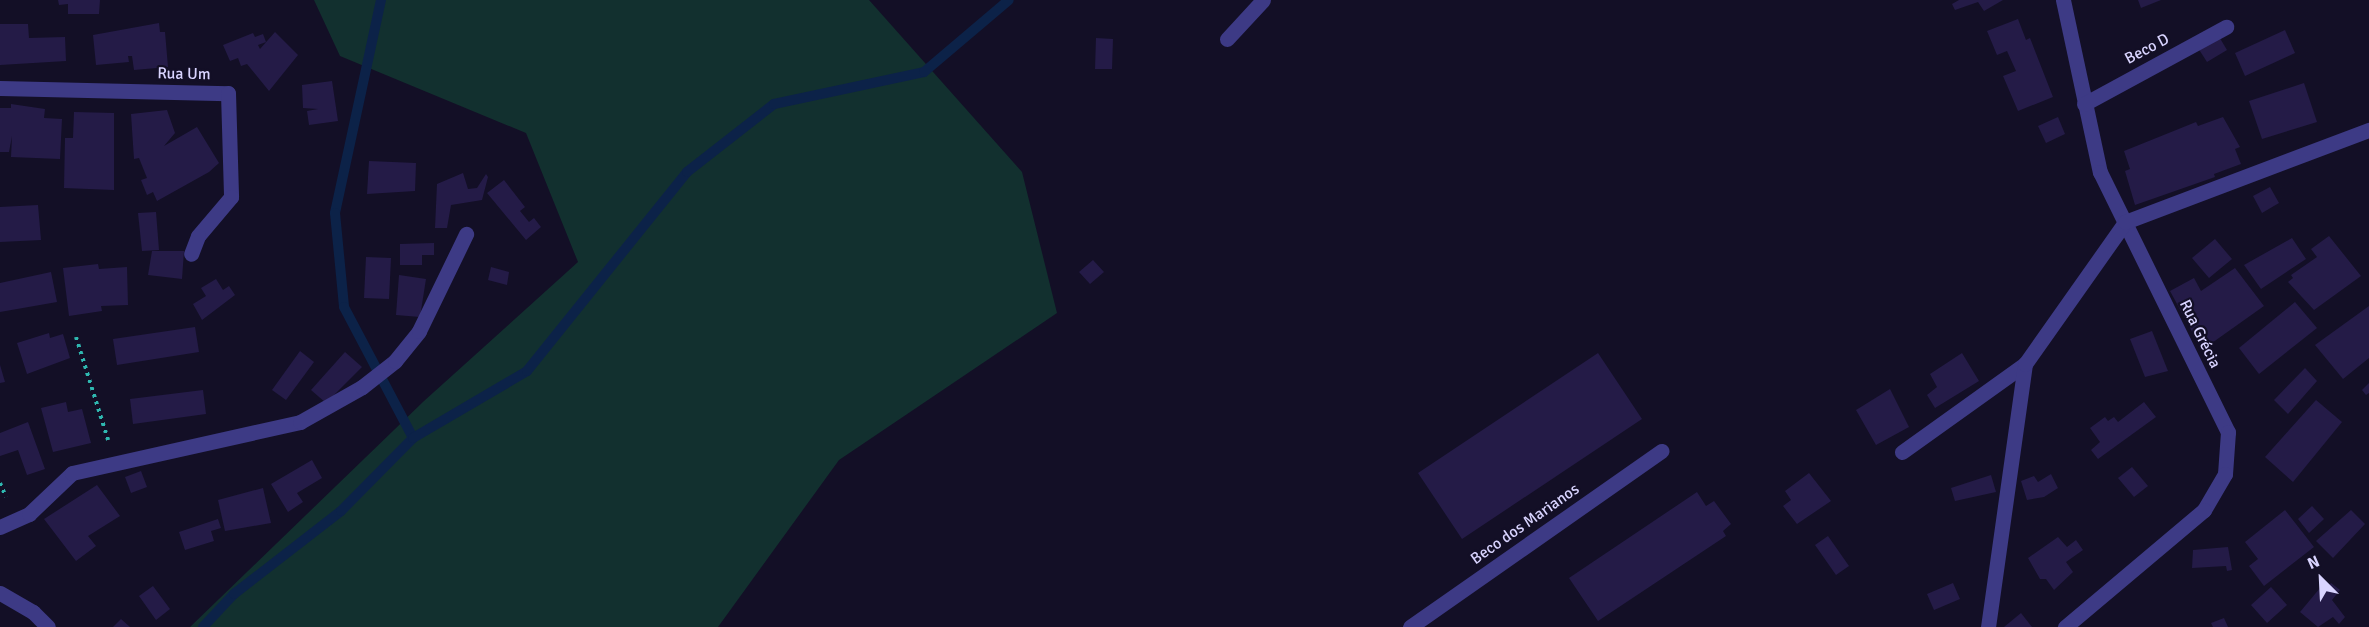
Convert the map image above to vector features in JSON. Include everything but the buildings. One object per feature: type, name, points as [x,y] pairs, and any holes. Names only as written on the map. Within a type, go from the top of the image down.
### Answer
[{"type":"street","points":[[1227,39],[1263,0]]},
{"type":"street","name":"Rua Grécia","points":[[2063,0],[2100,172],[2228,432],[2225,474],[2204,510],[2065,627]]},
{"type":"street","name":"Beco D","points":[[2084,104],[2226,27]]},
{"type":"street","name":"Rua Um","points":[[0,88],[228,93],[231,197],[198,236],[191,254]]},
{"type":"street","points":[[1902,452],[2025,364],[2125,222],[2369,130]]},
{"type":"street","points":[[0,527],[29,514],[72,473],[300,422],[362,387],[395,361],[418,331],[466,234]]},
{"type":"street","points":[[1988,627],[2025,364]]},
{"type":"street","name":"Beco dos Marianos","points":[[1410,627],[1661,451]]},
{"type":"street","points":[[0,593],[33,612],[48,627]]},
{"type":"path","points":[[76,337],[114,462]]},
{"type":"green space","points":[[314,0],[869,0],[1022,172],[1057,313],[839,460],[718,627],[190,627],[424,401],[578,262],[526,133],[340,56]]},
{"type":"waterway","points":[[381,0],[335,213],[344,307],[413,438]]},
{"type":"waterway","points":[[203,627],[234,594],[341,511],[413,438],[527,371],[687,172],[774,104],[924,72],[1009,0]]}]
